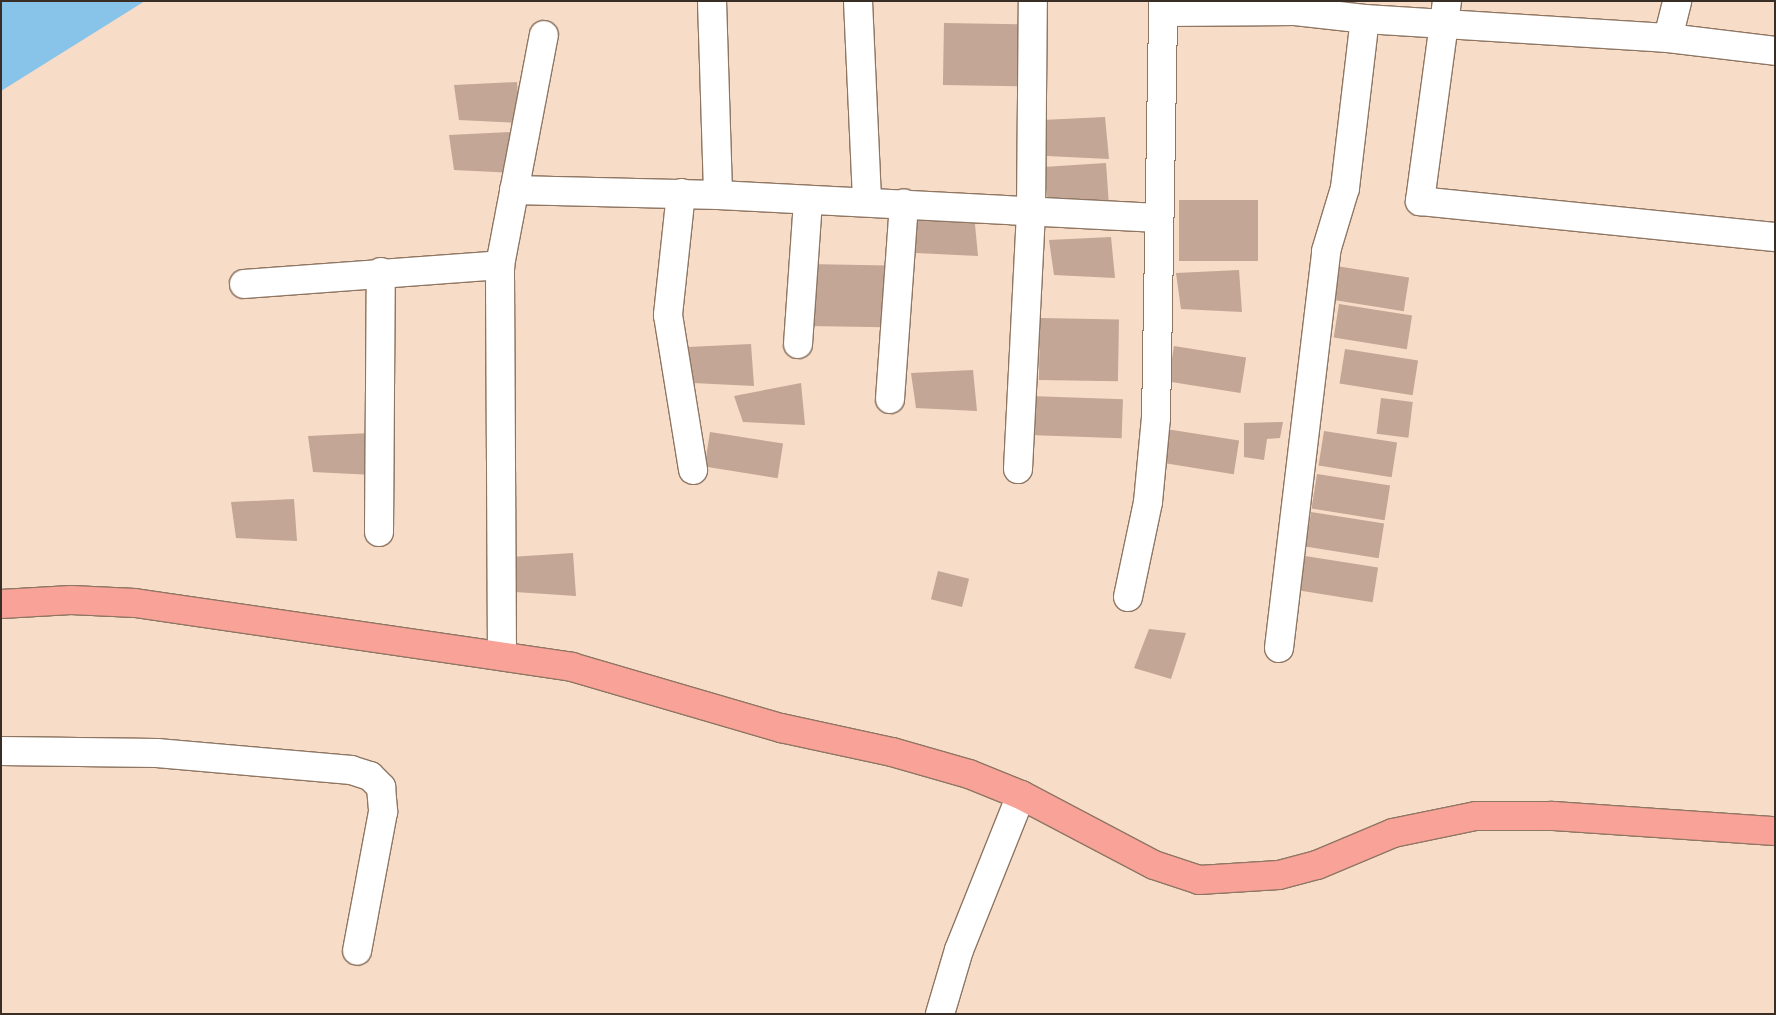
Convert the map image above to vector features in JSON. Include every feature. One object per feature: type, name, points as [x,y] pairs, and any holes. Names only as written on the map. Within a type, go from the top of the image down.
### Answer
[{"type":"highway","points":[[1,604],[71,600],[135,603],[572,667],[781,728],[892,752],[969,774],[1021,795],[1154,865],[1200,880],[1279,875],[1318,866],[1392,833],[1476,816],[1554,816],[1775,831]]},
{"type":"street","points":[[712,1],[718,195]]},
{"type":"street","points":[[858,1],[868,202]]},
{"type":"street","points":[[1018,469],[1031,211],[1033,1]]},
{"type":"street","points":[[1668,38],[1677,1]]},
{"type":"street","points":[[1128,597],[1148,502],[1156,418],[1163,7],[1253,9],[1365,20],[1446,12],[1775,51]]},
{"type":"street","points":[[1446,12],[1420,201],[1775,236]]},
{"type":"street","points":[[1279,648],[1326,251],[1345,188],[1365,20]]},
{"type":"street","points":[[502,656],[500,264],[544,35]]},
{"type":"street","points":[[514,190],[718,195],[1158,218]]},
{"type":"street","points":[[681,194],[668,315],[693,470]]},
{"type":"street","points":[[798,344],[808,200]]},
{"type":"street","points":[[890,399],[904,204]]},
{"type":"street","points":[[244,284],[500,264]]},
{"type":"street","points":[[379,532],[381,272]]},
{"type":"street","points":[[1,750],[158,753],[351,770],[370,776],[381,787],[383,812],[356,951]]},
{"type":"street","points":[[940,1014],[959,950],[1021,795]]},
{"type":"water","points":[[1,1],[145,1],[1,91]]},
{"type":"building","points":[[944,23],[1023,24],[1022,86],[943,85]]},
{"type":"building","points":[[517,82],[520,123],[459,120],[454,85]]},
{"type":"building","points":[[1105,117],[1109,159],[1047,156],[1042,120]]},
{"type":"building","points":[[512,132],[515,173],[454,170],[449,135]]},
{"type":"building","points":[[1106,163],[1109,206],[1048,202],[1043,167]]},
{"type":"building","points":[[1179,200],[1258,200],[1258,261],[1179,261]]},
{"type":"building","points":[[974,214],[978,256],[916,253],[912,218]]},
{"type":"building","points":[[1111,237],[1115,278],[1054,275],[1049,240]]},
{"type":"building","points":[[808,264],[887,265],[886,327],[807,326]]},
{"type":"building","points":[[1336,266],[1409,278],[1404,311],[1331,300]]},
{"type":"building","points":[[1239,270],[1242,312],[1181,309],[1176,273]]},
{"type":"building","points":[[1339,304],[1412,316],[1407,349],[1334,338]]},
{"type":"building","points":[[1040,318],[1119,319],[1118,381],[1039,380]]},
{"type":"building","points":[[751,344],[754,386],[693,383],[688,347]]},
{"type":"building","points":[[1174,346],[1246,357],[1240,393],[1168,382]]},
{"type":"building","points":[[1345,349],[1418,361],[1413,395],[1340,384]]},
{"type":"building","points":[[973,370],[977,411],[916,408],[911,373]]},
{"type":"building","points":[[801,383],[805,425],[743,422],[734,396]]},
{"type":"building","points":[[1030,396],[1123,399],[1122,438],[1029,435]]},
{"type":"building","points":[[1381,398],[1413,402],[1408,438],[1377,434]]},
{"type":"building","points":[[1283,422],[1280,438],[1267,439],[1264,460],[1244,457],[1244,423]]},
{"type":"building","points":[[1166,429],[1239,441],[1234,474],[1161,463]]},
{"type":"building","points":[[1324,431],[1397,443],[1392,477],[1319,466]]},
{"type":"building","points":[[710,432],[783,444],[778,478],[705,467]]},
{"type":"building","points":[[371,433],[374,475],[313,472],[308,436]]},
{"type":"building","points":[[1317,474],[1390,486],[1385,520],[1312,509]]},
{"type":"building","points":[[294,499],[297,541],[236,538],[231,502]]},
{"type":"building","points":[[1311,512],[1384,524],[1379,558],[1306,547]]},
{"type":"building","points":[[573,553],[576,596],[515,592],[510,557]]},
{"type":"building","points":[[1305,556],[1378,568],[1373,602],[1300,591]]},
{"type":"building","points":[[938,571],[969,579],[962,607],[931,599]]},
{"type":"building","points":[[1149,629],[1186,633],[1171,679],[1134,668]]}]
